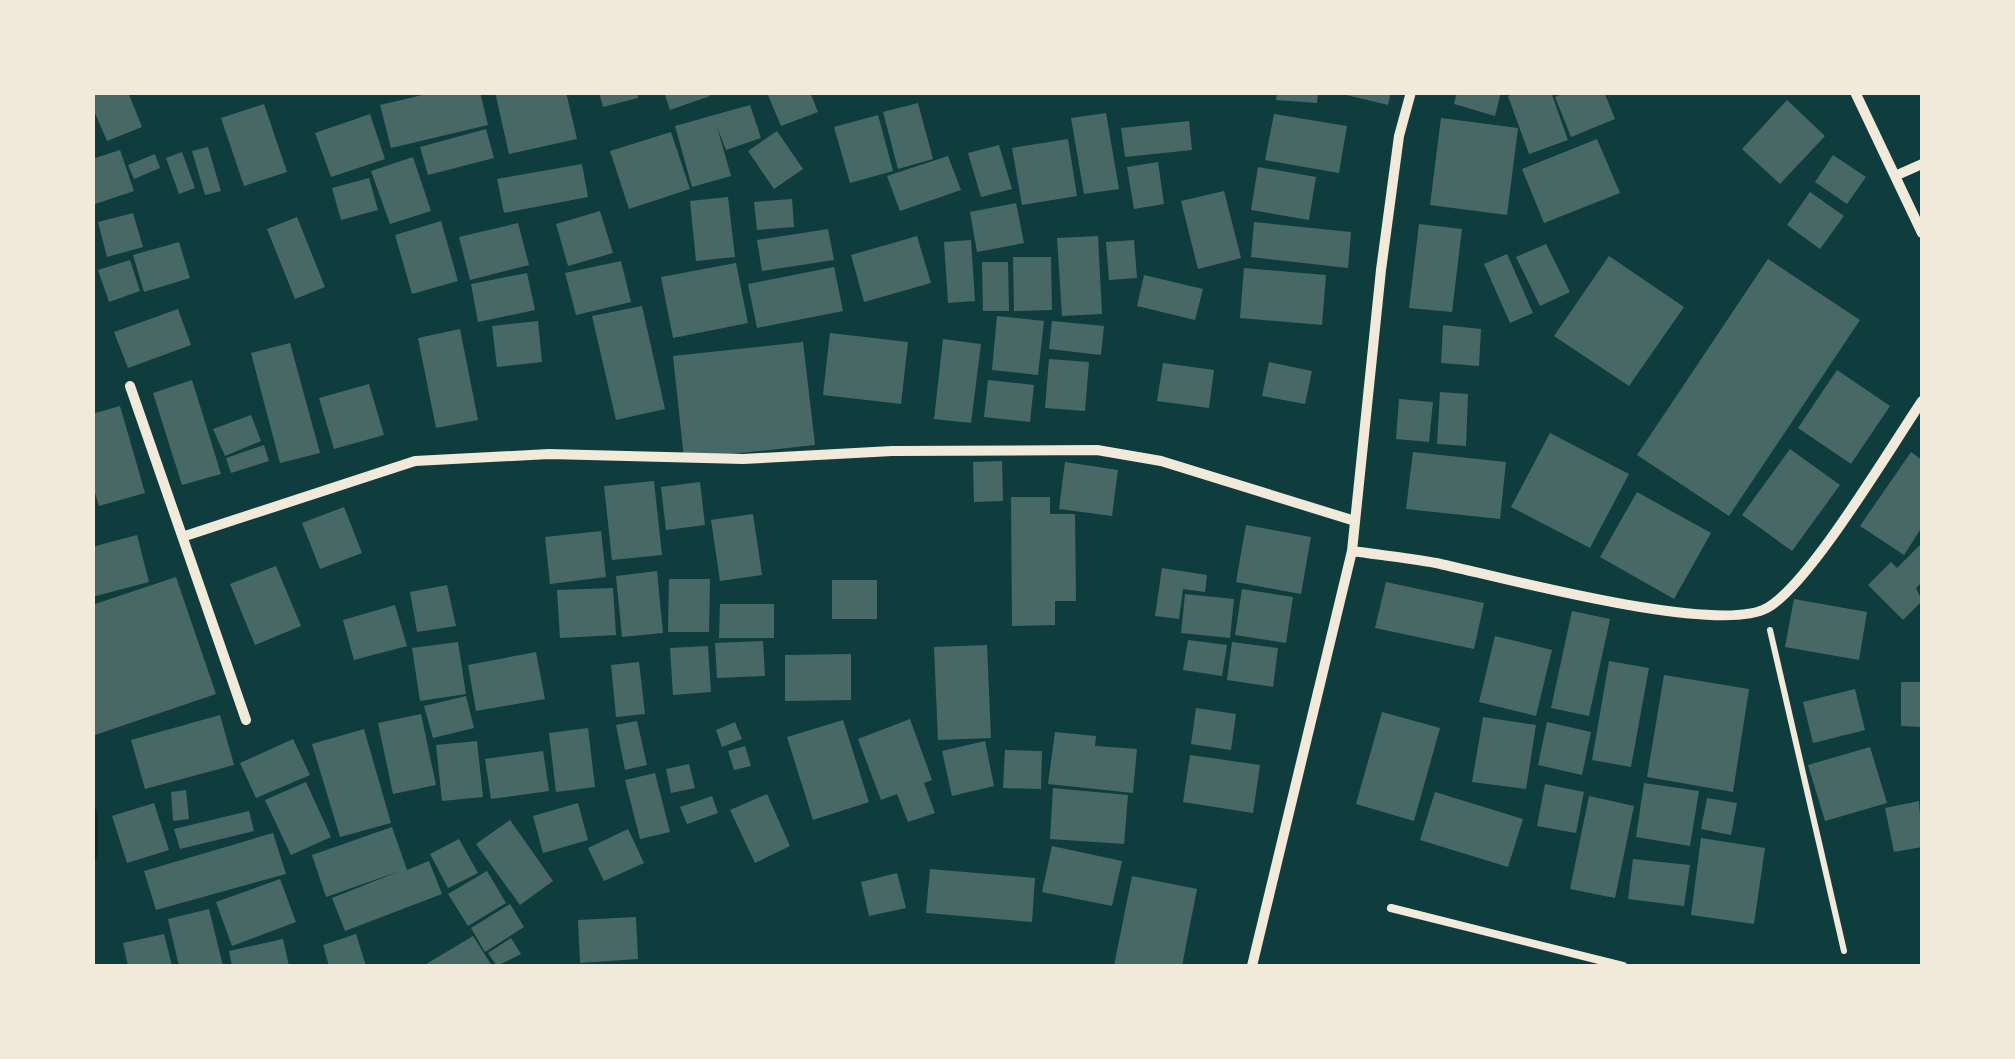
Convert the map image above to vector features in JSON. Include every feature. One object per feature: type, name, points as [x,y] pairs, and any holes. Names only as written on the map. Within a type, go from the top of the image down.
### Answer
[{"type":"street","points":[[1252,966],[1352,551],[1383,252],[1400,136],[1411,92]]},
{"type":"street","points":[[1855,92],[1922,233]]},
{"type":"street","points":[[1895,176],[1922,164]]},
{"type":"street","points":[[130,386],[246,720]]},
{"type":"street","points":[[1352,551],[1434,563],[1630,606],[1739,614],[1766,610],[1800,580],[1922,401]]},
{"type":"street","points":[[185,536],[415,460],[549,454],[743,459],[892,452],[1097,450],[1160,461],[1355,520]]},
{"type":"lane","points":[[1391,908],[1622,966]]},
{"type":"path","points":[[1766,610],[1844,951]]},
{"type":"building","points":[[95,92],[128,92],[142,127],[107,141],[92,106]]},
{"type":"building","points":[[435,92],[480,92],[488,125],[391,148],[380,105]]},
{"type":"building","points":[[495,92],[566,92],[577,139],[509,154]]},
{"type":"building","points":[[599,92],[637,92],[638,98],[603,107]]},
{"type":"building","points":[[664,92],[709,92],[710,96],[670,110]]},
{"type":"building","points":[[810,92],[818,112],[781,126],[768,95]]},
{"type":"building","points":[[1277,92],[1318,92],[1317,103],[1276,100]]},
{"type":"building","points":[[1334,92],[1391,92],[1388,105]]},
{"type":"building","points":[[1457,92],[1501,92],[1495,116],[1454,104]]},
{"type":"building","points":[[1517,92],[1551,92],[1568,140],[1529,154],[1508,96]]},
{"type":"building","points":[[1567,92],[1604,92],[1615,119],[1571,137],[1555,97]]},
{"type":"building","points":[[1787,100],[1825,136],[1780,184],[1742,149]]},
{"type":"building","points":[[918,103],[933,159],[898,169],[883,112]]},
{"type":"building","points":[[264,104],[287,172],[244,186],[221,118]]},
{"type":"building","points":[[750,105],[761,138],[726,150],[717,127],[731,176],[692,187],[675,126]]},
{"type":"building","points":[[1106,113],[1119,189],[1084,194],[1071,118]]},
{"type":"building","points":[[370,114],[385,159],[331,177],[315,133]]},
{"type":"building","points":[[1274,114],[1347,126],[1339,173],[1265,160]]},
{"type":"building","points":[[878,115],[893,171],[850,183],[834,127]]},
{"type":"building","points":[[1441,118],[1518,128],[1507,215],[1430,205]]},
{"type":"building","points":[[1189,121],[1192,150],[1125,157],[1121,128]]},
{"type":"building","points":[[486,129],[494,158],[428,175],[420,147]]},
{"type":"building","points":[[777,131],[803,169],[774,189],[748,151]]},
{"type":"building","points":[[671,132],[690,189],[629,209],[610,151]]},
{"type":"building","points":[[1068,139],[1077,196],[1022,205],[1012,148]]},
{"type":"building","points":[[1597,139],[1620,193],[1544,223],[1522,169]]},
{"type":"building","points":[[999,145],[1012,189],[981,197],[968,153]]},
{"type":"building","points":[[208,147],[221,191],[205,195],[192,151]]},
{"type":"building","points":[[120,150],[134,191],[92,205],[92,159]]},
{"type":"building","points":[[182,152],[195,188],[179,194],[166,158]]},
{"type":"building","points":[[155,154],[160,168],[134,179],[128,165]]},
{"type":"building","points":[[1833,155],[1866,177],[1847,204],[1815,182]]},
{"type":"building","points":[[948,156],[961,190],[900,211],[887,176]]},
{"type":"building","points":[[413,157],[431,211],[390,224],[371,171]]},
{"type":"building","points":[[1158,162],[1164,204],[1134,209],[1127,167]]},
{"type":"building","points":[[582,164],[588,197],[504,213],[497,179]]},
{"type":"building","points":[[1258,167],[1316,177],[1309,220],[1251,210]]},
{"type":"building","points":[[369,178],[378,210],[341,220],[332,188]]},
{"type":"building","points":[[1224,191],[1241,258],[1198,269],[1181,201]]},
{"type":"building","points":[[1810,192],[1844,216],[1820,249],[1787,225]]},
{"type":"building","points":[[728,197],[735,257],[696,261],[690,201]]},
{"type":"building","points":[[792,199],[794,227],[757,230],[754,202]]},
{"type":"building","points":[[1016,203],[1024,243],[977,252],[970,212]]},
{"type":"building","points":[[600,211],[613,253],[568,266],[556,224]]},
{"type":"building","points":[[133,213],[143,247],[107,257],[98,222]]},
{"type":"building","points":[[297,217],[325,287],[295,299],[267,229]]},
{"type":"building","points":[[441,221],[458,281],[412,294],[395,235]]},
{"type":"building","points":[[1254,222],[1351,232],[1348,268],[1251,257]]},
{"type":"building","points":[[518,223],[529,265],[470,280],[459,237]]},
{"type":"building","points":[[1419,224],[1462,229],[1452,312],[1409,308]]},
{"type":"building","points":[[828,229],[834,260],[762,271],[757,240]]},
{"type":"building","points":[[917,236],[931,283],[864,302],[851,255]]},
{"type":"building","points":[[1098,236],[1102,314],[1062,316],[1057,238]]},
{"type":"building","points":[[971,240],[975,301],[948,303],[944,242]]},
{"type":"building","points":[[1134,240],[1137,278],[1109,280],[1106,242]]},
{"type":"building","points":[[179,242],[190,278],[144,292],[133,255]]},
{"type":"building","points":[[1546,244],[1570,292],[1540,306],[1516,257]]},
{"type":"building","points":[[1507,254],[1533,313],[1510,323],[1484,264]]},
{"type":"building","points":[[1609,256],[1684,307],[1629,386],[1554,336]]},
{"type":"building","points":[[1013,257],[1051,257],[1052,310],[1014,311]]},
{"type":"building","points":[[1768,259],[1860,320],[1729,516],[1637,455]]},
{"type":"building","points":[[130,260],[140,291],[109,302],[98,270]]},
{"type":"building","points":[[621,261],[631,302],[576,315],[565,273]]},
{"type":"building","points":[[982,262],[1008,262],[1009,311],[983,311]]},
{"type":"building","points":[[736,263],[748,323],[673,338],[661,277]]},
{"type":"building","points":[[834,267],[843,311],[757,328],[748,284]]},
{"type":"building","points":[[1244,268],[1326,275],[1322,325],[1240,318]]},
{"type":"building","points":[[527,273],[535,310],[478,322],[471,284]]},
{"type":"building","points":[[1144,275],[1203,289],[1195,320],[1137,306]]},
{"type":"building","points":[[642,306],[665,409],[616,420],[592,316]]},
{"type":"building","points":[[178,309],[191,345],[128,368],[114,332]]},
{"type":"building","points":[[997,316],[1044,321],[1038,375],[992,370]]},
{"type":"building","points":[[538,321],[542,362],[497,367],[492,326]]},
{"type":"building","points":[[1052,321],[1104,326],[1101,355],[1049,349]]},
{"type":"building","points":[[1443,325],[1481,329],[1479,366],[1441,363]]},
{"type":"building","points":[[460,329],[478,420],[436,428],[418,338]]},
{"type":"building","points":[[830,333],[908,342],[901,404],[823,395]]},
{"type":"building","points":[[943,339],[981,344],[971,423],[934,419]]},
{"type":"building","points":[[803,342],[815,445],[684,459],[673,356]]},
{"type":"building","points":[[290,343],[320,453],[280,463],[251,353]]},
{"type":"building","points":[[1049,359],[1089,362],[1085,411],[1045,408]]},
{"type":"building","points":[[1269,362],[1312,371],[1305,404],[1262,396]]},
{"type":"building","points":[[1163,363],[1214,370],[1209,408],[1157,401]]},
{"type":"building","points":[[1837,370],[1890,406],[1851,464],[1798,428]]},
{"type":"building","points":[[192,380],[221,474],[182,485],[153,393]]},
{"type":"building","points":[[988,380],[1034,385],[1030,422],[984,417]]},
{"type":"building","points":[[369,384],[384,435],[334,449],[319,398]]},
{"type":"building","points":[[1440,392],[1468,394],[1466,446],[1437,444]]},
{"type":"building","points":[[1399,399],[1433,402],[1429,442],[1396,439]]},
{"type":"building","points":[[120,406],[145,493],[99,506],[92,483],[92,414]]},
{"type":"building","points":[[251,415],[261,441],[225,456],[213,429]]},
{"type":"building","points":[[1550,433],[1629,474],[1590,548],[1511,507]]},
{"type":"building","points":[[264,445],[269,461],[231,473],[226,458]]},
{"type":"building","points":[[1790,449],[1840,485],[1792,551],[1742,515]]},
{"type":"building","points":[[1413,452],[1506,462],[1500,519],[1406,509]]},
{"type":"building","points":[[1911,452],[1922,460],[1922,527],[1904,555],[1860,526]]},
{"type":"building","points":[[1002,461],[1003,501],[974,502],[973,462]]},
{"type":"building","points":[[1065,462],[1118,470],[1112,516],[1059,509]]},
{"type":"building","points":[[654,481],[662,555],[612,560],[604,486]]},
{"type":"building","points":[[700,482],[705,525],[666,530],[661,487]]},
{"type":"building","points":[[1637,492],[1711,533],[1674,599],[1600,557]]},
{"type":"building","points":[[1011,497],[1050,497],[1050,514],[1075,514],[1076,601],[1055,601],[1055,625],[1012,626]]},
{"type":"building","points":[[344,507],[362,553],[320,569],[302,523]]},
{"type":"building","points":[[753,514],[762,575],[720,581],[711,520]]},
{"type":"building","points":[[1246,525],[1311,537],[1301,594],[1236,582]]},
{"type":"building","points":[[601,531],[606,577],[550,584],[545,537]]},
{"type":"building","points":[[137,535],[149,582],[92,597],[92,547]]},
{"type":"building","points":[[1922,543],[1922,582],[1916,588],[1922,601],[1903,620],[1868,585],[1891,562],[1897,568]]},
{"type":"building","points":[[276,566],[301,626],[255,645],[230,584]]},
{"type":"building","points":[[1162,568],[1207,575],[1205,592],[1183,589],[1179,619],[1155,616]]},
{"type":"building","points":[[657,571],[663,633],[622,637],[616,576]]},
{"type":"building","points":[[176,577],[216,694],[92,736],[92,605]]},
{"type":"building","points":[[669,579],[710,579],[709,632],[668,632]]},
{"type":"building","points":[[832,580],[877,580],[877,619],[832,619]]},
{"type":"building","points":[[1386,582],[1484,603],[1474,649],[1375,628]]},
{"type":"building","points":[[447,585],[456,626],[417,632],[410,592]]},
{"type":"building","points":[[613,588],[616,635],[560,638],[557,590]]},
{"type":"building","points":[[1242,589],[1293,597],[1286,643],[1235,635]]},
{"type":"building","points":[[1185,594],[1234,599],[1230,638],[1181,633]]},
{"type":"building","points":[[1794,599],[1867,612],[1859,660],[1785,647]]},
{"type":"building","points":[[720,604],[774,604],[774,638],[719,638]]},
{"type":"building","points":[[395,605],[407,646],[354,660],[343,620]]},
{"type":"building","points":[[1572,611],[1610,619],[1589,716],[1551,708]]},
{"type":"building","points":[[1495,636],[1552,650],[1536,716],[1479,702]]},
{"type":"building","points":[[1188,640],[1227,645],[1222,676],[1183,670]]},
{"type":"building","points":[[763,641],[765,676],[717,678],[715,643]]},
{"type":"building","points":[[458,642],[466,694],[420,701],[412,648]]},
{"type":"building","points":[[1232,642],[1278,648],[1273,687],[1227,680]]},
{"type":"building","points":[[987,645],[991,738],[938,740],[934,647]]},
{"type":"building","points":[[708,646],[711,692],[673,695],[670,648]]},
{"type":"building","points":[[536,652],[545,699],[476,711],[468,665]]},
{"type":"building","points":[[851,654],[851,700],[785,701],[785,655]]},
{"type":"building","points":[[1609,661],[1649,668],[1631,767],[1592,760]]},
{"type":"building","points":[[639,662],[645,714],[616,717],[611,665]]},
{"type":"building","points":[[1664,675],[1749,689],[1733,792],[1647,777]]},
{"type":"building","points":[[1901,682],[1922,682],[1922,727],[1901,726]]},
{"type":"building","points":[[1855,689],[1865,730],[1813,743],[1803,702]]},
{"type":"building","points":[[466,696],[474,728],[433,738],[424,706]]},
{"type":"building","points":[[1196,708],[1236,714],[1231,750],[1191,744]]},
{"type":"building","points":[[1382,712],[1440,728],[1414,821],[1356,804]]},
{"type":"building","points":[[421,714],[436,785],[393,794],[378,723]]},
{"type":"building","points":[[220,715],[234,765],[145,789],[131,740]]},
{"type":"building","points":[[1483,717],[1536,725],[1526,789],[1472,782]]},
{"type":"building","points":[[910,719],[932,780],[924,783],[935,813],[908,822],[897,794],[881,800],[858,739]]},
{"type":"building","points":[[843,720],[869,802],[813,820],[787,737]]},
{"type":"building","points":[[637,721],[647,765],[625,770],[616,725]]},
{"type":"building","points":[[735,722],[742,739],[722,747],[716,730]]},
{"type":"building","points":[[1547,722],[1591,732],[1582,775],[1538,765]]},
{"type":"building","points":[[588,728],[595,787],[556,792],[549,733]]},
{"type":"building","points":[[364,729],[391,823],[340,837],[312,744]]},
{"type":"building","points":[[1055,732],[1096,736],[1095,746],[1137,749],[1133,793],[1048,784]]},
{"type":"building","points":[[293,739],[310,775],[256,798],[240,763]]},
{"type":"building","points":[[477,741],[483,797],[442,801],[436,745]]},
{"type":"building","points":[[985,741],[994,786],[952,796],[942,751]]},
{"type":"building","points":[[745,746],[751,766],[734,770],[728,751]]},
{"type":"building","points":[[1870,747],[1887,803],[1825,821],[1808,765]]},
{"type":"building","points":[[1005,750],[1042,751],[1041,789],[1003,788]]},
{"type":"building","points":[[543,751],[549,791],[491,799],[485,759]]},
{"type":"building","points":[[1190,755],[1260,765],[1253,813],[1183,802]]},
{"type":"building","points":[[689,764],[695,788],[671,793],[666,769]]},
{"type":"building","points":[[655,773],[670,832],[640,839],[625,780]]},
{"type":"building","points":[[306,782],[331,837],[291,855],[265,800]]},
{"type":"building","points":[[1644,783],[1699,791],[1690,846],[1636,837]]},
{"type":"building","points":[[1545,784],[1584,792],[1576,833],[1537,826]]},
{"type":"building","points":[[1053,788],[1128,795],[1124,844],[1050,839]]},
{"type":"building","points":[[186,790],[189,819],[173,821],[171,792]]},
{"type":"building","points":[[1435,792],[1523,819],[1508,867],[1420,840]]},
{"type":"building","points":[[767,794],[790,846],[755,863],[730,810]]},
{"type":"building","points":[[712,796],[718,813],[687,824],[680,807]]},
{"type":"building","points":[[1589,796],[1634,806],[1615,898],[1570,889]]},
{"type":"building","points":[[1707,798],[1737,803],[1731,835],[1701,829]]},
{"type":"building","points":[[1919,801],[1922,847],[1894,852],[1885,808]]},
{"type":"building","points":[[154,803],[169,850],[127,863],[112,816]]},
{"type":"building","points":[[578,803],[588,840],[543,853],[533,816]]},
{"type":"building","points":[[249,811],[254,831],[180,849],[174,829]]},
{"type":"building","points":[[510,820],[553,881],[520,905],[476,844]]},
{"type":"building","points":[[392,827],[407,870],[429,861],[442,894],[345,931],[332,898],[400,871],[326,897],[312,855]]},
{"type":"building","points":[[628,829],[644,863],[604,881],[588,848]]},
{"type":"building","points":[[273,833],[286,874],[156,910],[144,871]]},
{"type":"building","points":[[1701,838],[1765,848],[1754,924],[1691,915]]},
{"type":"building","points":[[459,839],[478,873],[448,888],[430,854]]},
{"type":"building","points":[[1052,846],[1122,861],[1112,906],[1042,892]]},
{"type":"building","points":[[1633,859],[1690,865],[1684,906],[1628,899]]},
{"type":"building","points":[[930,869],[1035,878],[1032,922],[926,913]]},
{"type":"building","points":[[487,871],[506,903],[468,926],[448,894]]},
{"type":"building","points":[[897,873],[906,908],[869,916],[861,882]]},
{"type":"building","points":[[1132,876],[1197,889],[1182,966],[1114,966]]},
{"type":"building","points":[[280,879],[296,922],[232,946],[216,902]]},
{"type":"building","points":[[510,904],[524,927],[485,952],[471,928]]},
{"type":"building","points":[[209,909],[223,966],[179,966],[168,919]]},
{"type":"building","points":[[636,917],[638,959],[580,963],[578,920]]},
{"type":"building","points":[[164,934],[172,966],[128,966],[123,943]]},
{"type":"building","points":[[356,934],[366,966],[329,966],[323,945]]},
{"type":"building","points":[[473,936],[492,966],[423,966]]},
{"type":"building","points":[[511,938],[521,954],[497,966],[488,953]]},
{"type":"building","points":[[283,939],[289,966],[232,966],[229,951]]},
{"type":"waterway","points":[[92,813],[92,855]]}]
